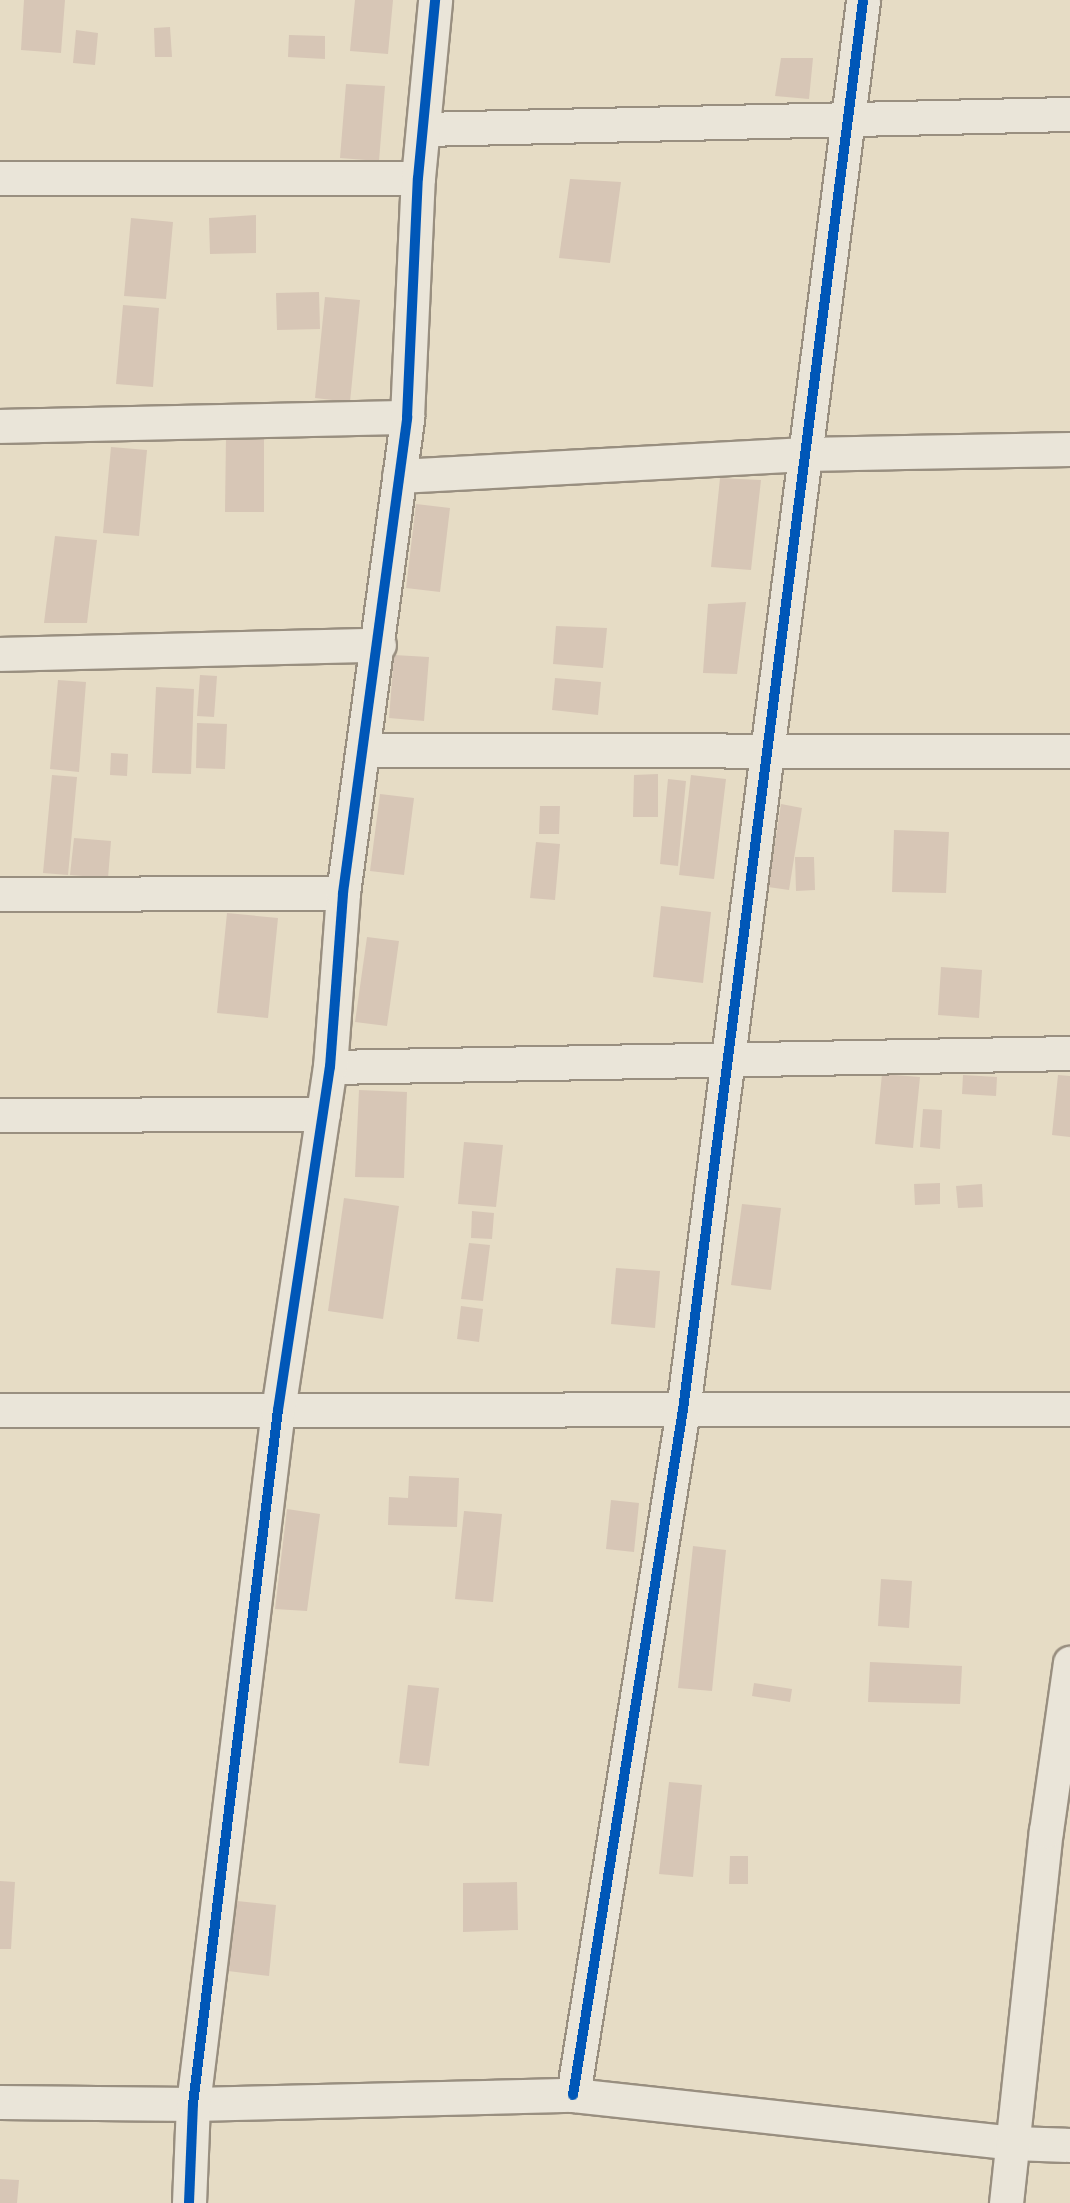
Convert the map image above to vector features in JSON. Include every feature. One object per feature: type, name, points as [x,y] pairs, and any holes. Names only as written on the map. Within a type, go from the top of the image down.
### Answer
[{"type":"street","points":[[190,2203],[193,2104],[278,1410],[330,1067],[343,893],[379,645],[407,417],[418,178],[435,0]]},
{"type":"street","points":[[573,2095],[683,1409],[768,751],[845,120],[863,0]]},
{"type":"street","points":[[423,129],[1070,114]]},
{"type":"street","points":[[0,178],[418,178]]},
{"type":"street","points":[[0,426],[407,417]]},
{"type":"street","points":[[399,476],[805,454],[1070,449]]},
{"type":"street","points":[[0,654],[379,645]]},
{"type":"street","points":[[364,750],[1070,751]]},
{"type":"street","points":[[0,894],[343,893]]},
{"type":"street","points":[[330,1067],[1070,1053]]},
{"type":"street","points":[[0,1115],[323,1114]]},
{"type":"street","points":[[0,1410],[1070,1409]]},
{"type":"street","points":[[1006,2203],[1046,1831],[1070,1663]]},
{"type":"street","points":[[0,2102],[193,2104],[573,2095],[1013,2143],[1070,2145]]},
{"type":"building","points":[[24,0],[65,0],[61,53],[21,50]]},
{"type":"building","points":[[355,0],[393,0],[388,54],[350,51]]},
{"type":"building","points":[[170,27],[172,57],[155,57],[154,28]]},
{"type":"building","points":[[76,30],[98,33],[95,65],[73,63]]},
{"type":"building","points":[[289,35],[325,36],[325,59],[288,57]]},
{"type":"building","points":[[781,58],[813,58],[809,99],[775,96]]},
{"type":"building","points":[[346,84],[385,86],[379,161],[340,158]]},
{"type":"building","points":[[570,179],[621,182],[610,263],[559,258]]},
{"type":"building","points":[[256,215],[256,253],[210,254],[209,218]]},
{"type":"building","points":[[131,218],[173,222],[166,299],[124,296]]},
{"type":"building","points":[[319,292],[320,329],[277,330],[276,293]]},
{"type":"building","points":[[325,297],[360,300],[350,402],[315,398]]},
{"type":"building","points":[[123,305],[159,308],[153,387],[116,384]]},
{"type":"building","points":[[226,436],[264,436],[264,512],[225,512]]},
{"type":"building","points":[[111,447],[147,450],[139,536],[103,533]]},
{"type":"building","points":[[720,478],[761,480],[751,570],[711,567]]},
{"type":"building","points":[[416,504],[450,508],[440,592],[406,588]]},
{"type":"building","points":[[55,536],[97,540],[87,623],[44,623]]},
{"type":"building","points":[[746,602],[737,674],[703,673],[708,604]]},
{"type":"building","points":[[556,626],[607,628],[603,668],[553,664]]},
{"type":"building","points":[[394,655],[429,657],[424,721],[389,718]]},
{"type":"building","points":[[200,675],[217,676],[214,717],[197,716]]},
{"type":"building","points":[[555,678],[601,682],[598,715],[552,710]]},
{"type":"building","points":[[58,680],[86,682],[79,772],[50,769]]},
{"type":"building","points":[[156,687],[194,689],[191,774],[152,773]]},
{"type":"building","points":[[197,723],[227,724],[225,769],[196,768]]},
{"type":"building","points":[[111,753],[128,754],[127,776],[110,775]]},
{"type":"building","points":[[658,774],[658,817],[633,817],[634,775]]},
{"type":"building","points":[[52,775],[77,777],[68,875],[43,873]]},
{"type":"building","points":[[691,775],[726,779],[714,879],[679,875]]},
{"type":"building","points":[[668,779],[686,781],[678,866],[660,864]]},
{"type":"building","points":[[380,794],[414,798],[404,875],[370,871]]},
{"type":"building","points":[[781,804],[802,808],[789,890],[768,887]]},
{"type":"building","points":[[540,806],[560,806],[559,834],[539,834]]},
{"type":"building","points":[[894,830],[949,832],[946,893],[892,892]]},
{"type":"building","points":[[74,838],[111,841],[108,878],[70,875]]},
{"type":"building","points":[[536,842],[560,844],[555,900],[530,898]]},
{"type":"building","points":[[795,857],[814,857],[815,890],[796,891]]},
{"type":"building","points":[[661,906],[711,912],[703,983],[653,977]]},
{"type":"building","points":[[227,913],[278,918],[268,1018],[217,1013]]},
{"type":"building","points":[[367,937],[399,941],[387,1026],[355,1022]]},
{"type":"building","points":[[941,967],[982,970],[979,1018],[938,1015]]},
{"type":"building","points":[[882,1074],[920,1077],[913,1148],[875,1144]]},
{"type":"building","points":[[963,1075],[997,1077],[996,1096],[962,1094]]},
{"type":"building","points":[[1058,1075],[1070,1076],[1070,1137],[1052,1135]]},
{"type":"building","points":[[359,1090],[407,1092],[404,1178],[355,1177]]},
{"type":"building","points":[[923,1109],[942,1110],[940,1149],[920,1147]]},
{"type":"building","points":[[464,1142],[503,1145],[496,1207],[458,1204]]},
{"type":"building","points":[[940,1183],[940,1204],[915,1205],[914,1184]]},
{"type":"building","points":[[982,1184],[983,1207],[958,1208],[956,1186]]},
{"type":"building","points":[[344,1198],[399,1206],[383,1319],[328,1311]]},
{"type":"building","points":[[742,1204],[781,1208],[771,1290],[731,1285]]},
{"type":"building","points":[[472,1211],[494,1213],[492,1239],[471,1238]]},
{"type":"building","points":[[469,1243],[490,1245],[483,1301],[461,1299]]},
{"type":"building","points":[[616,1268],[660,1271],[655,1328],[611,1324]]},
{"type":"building","points":[[461,1306],[483,1309],[479,1342],[457,1339]]},
{"type":"building","points":[[409,1476],[459,1478],[457,1527],[388,1525],[389,1497],[408,1498]]},
{"type":"building","points":[[611,1500],[639,1503],[634,1552],[606,1549]]},
{"type":"building","points":[[287,1509],[320,1514],[307,1611],[275,1609]]},
{"type":"building","points":[[464,1511],[502,1514],[493,1602],[455,1599]]},
{"type":"building","points":[[693,1546],[726,1550],[712,1691],[678,1688]]},
{"type":"building","points":[[881,1579],[912,1581],[909,1628],[878,1626]]},
{"type":"building","points":[[870,1662],[962,1666],[960,1704],[868,1702]]},
{"type":"building","points":[[754,1683],[792,1689],[790,1702],[752,1696]]},
{"type":"building","points":[[408,1685],[439,1688],[429,1766],[399,1763]]},
{"type":"building","points":[[669,1782],[702,1785],[693,1877],[659,1874]]},
{"type":"building","points":[[730,1856],[748,1856],[748,1884],[729,1884]]},
{"type":"building","points":[[0,1881],[15,1882],[11,1949],[0,1949]]},
{"type":"building","points":[[517,1882],[518,1930],[463,1932],[463,1883]]},
{"type":"building","points":[[237,1901],[276,1905],[269,1976],[228,1971]]},
{"type":"building","points":[[0,2179],[19,2180],[17,2203],[0,2203]]},
{"type":"cycle path","points":[[189,2203],[193,2104],[278,1410],[330,1067],[343,893],[407,417],[418,178],[435,0]]},
{"type":"cycle path","points":[[573,2095],[683,1410],[863,0]]}]
